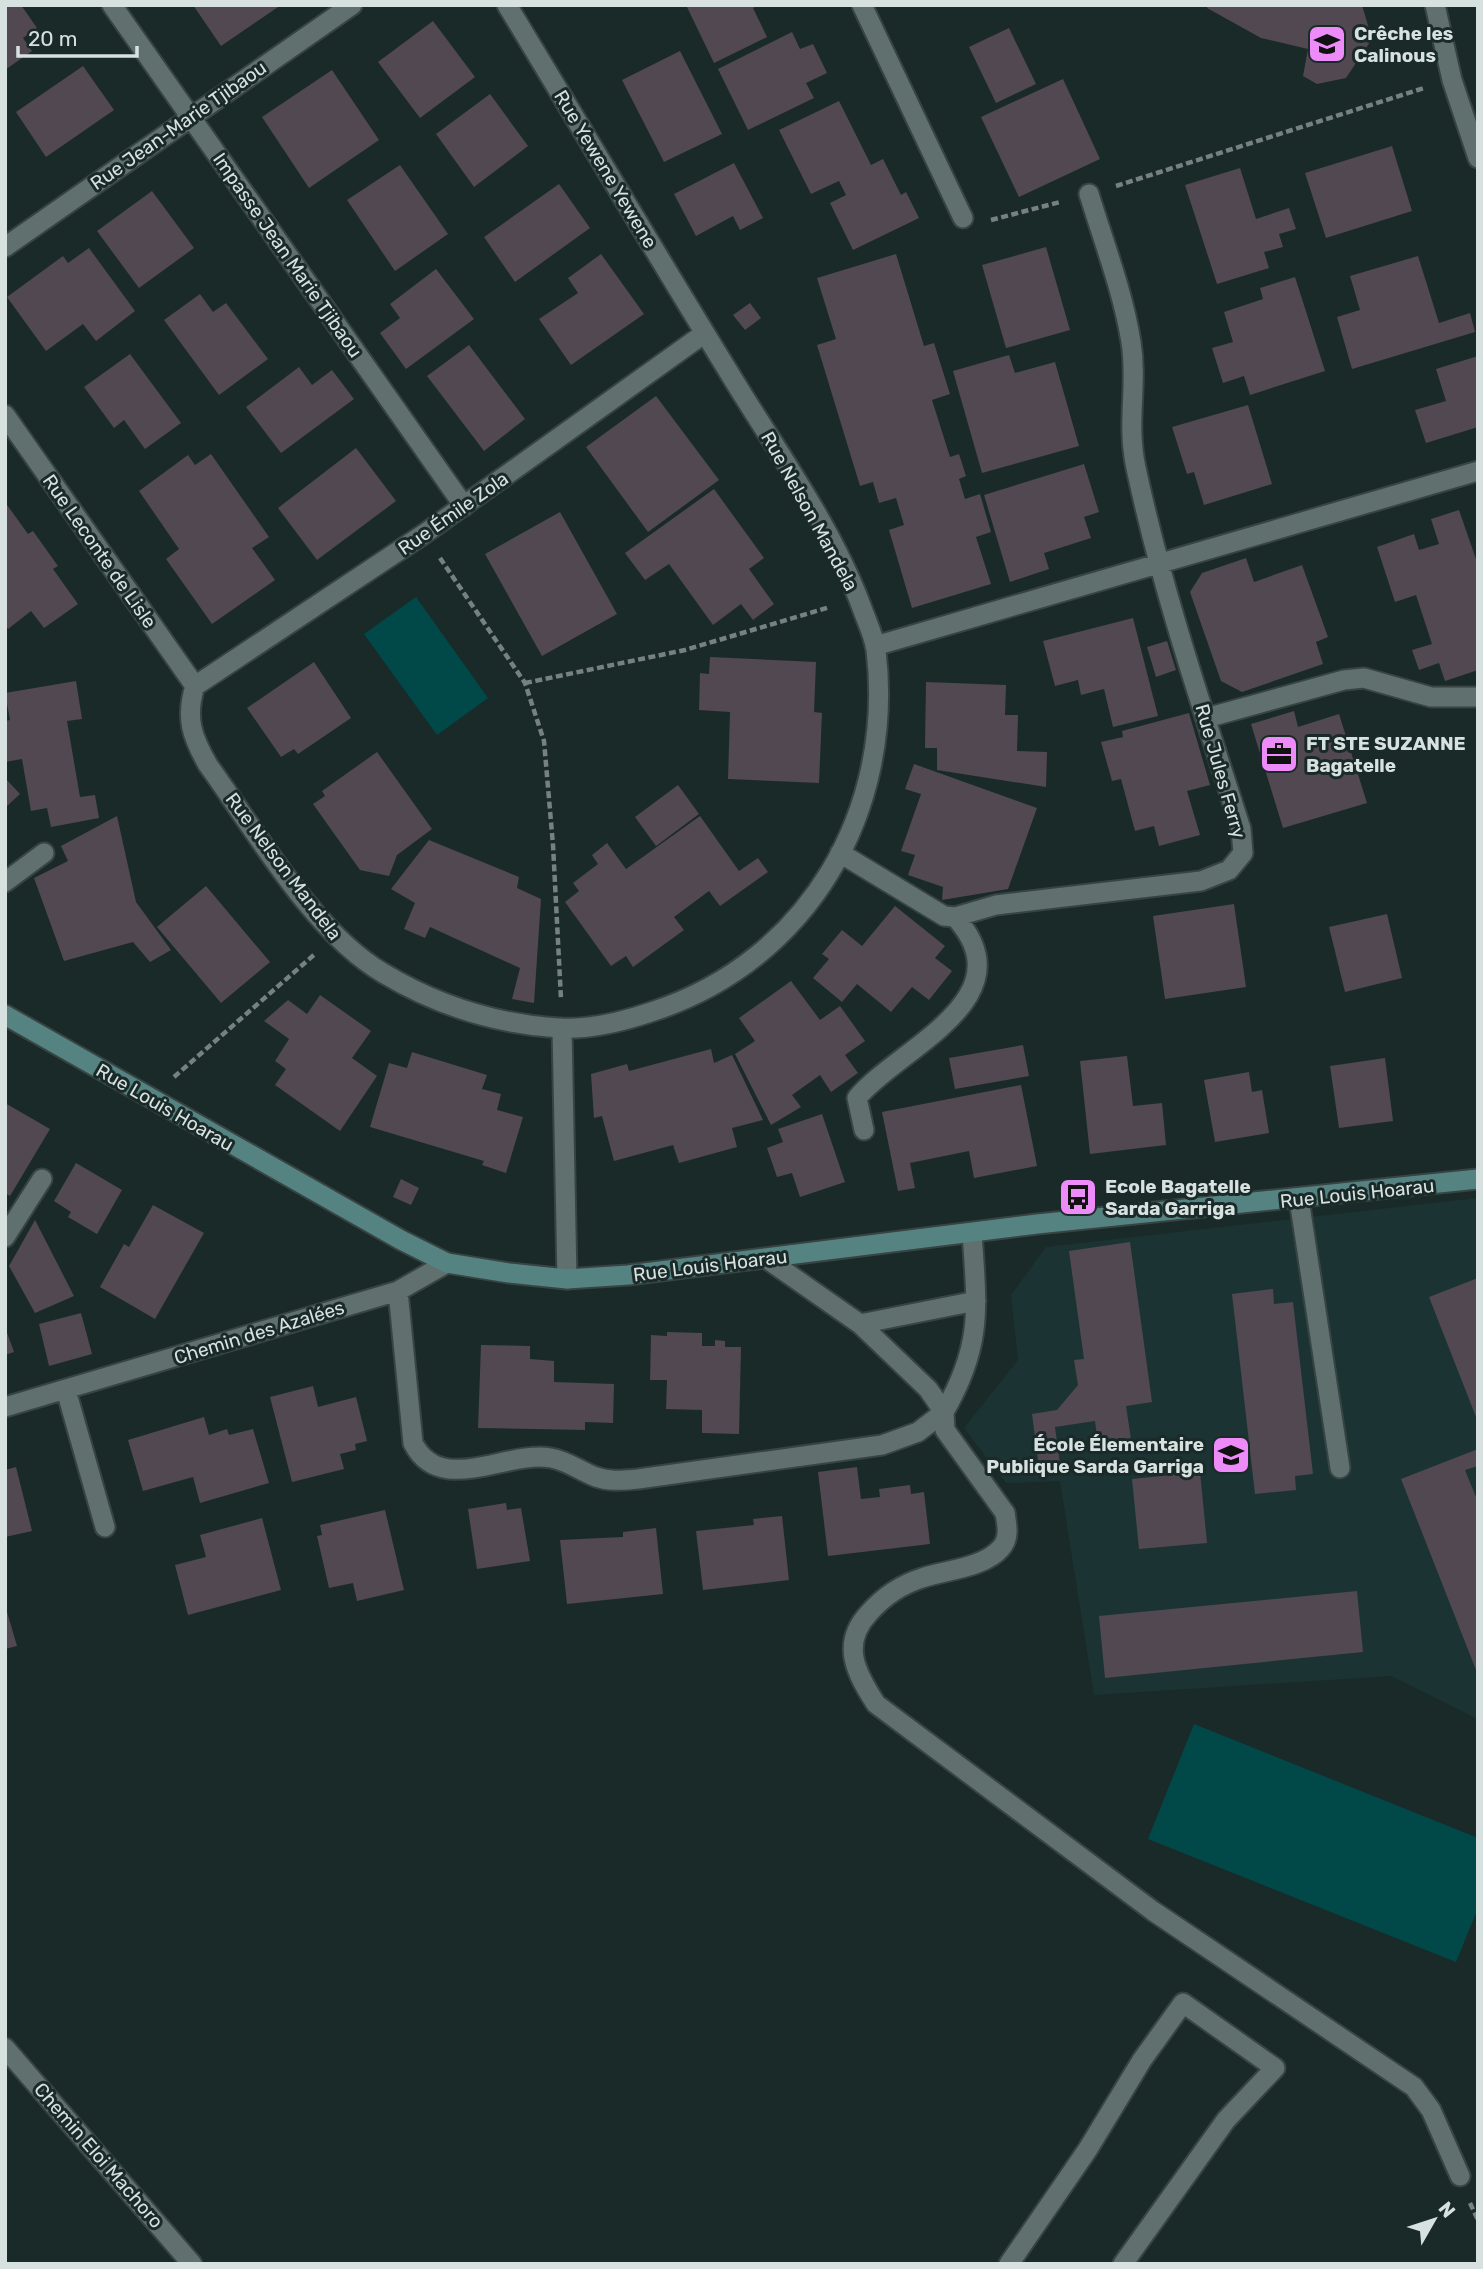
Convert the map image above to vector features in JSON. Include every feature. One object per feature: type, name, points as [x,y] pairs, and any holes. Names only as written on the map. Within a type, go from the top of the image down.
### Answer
[{"type":"main road","name":"Rue Louis Hoarau","points":[[5,1015],[447,1263],[567,1279],[1478,1179]]},
{"type":"street","name":"Impasse Jean Marie Tjibaou","points":[[112,5],[464,506]]},
{"type":"street","name":"Rue Jean-Marie Tjibaou","points":[[5,247],[352,5]]},
{"type":"street","name":"Rue Yewene Yewene","points":[[508,5],[705,333]]},
{"type":"street","points":[[862,5],[963,218]]},
{"type":"street","points":[[1435,5],[1452,80],[1478,158]]},
{"type":"street","name":"Rue Jules Ferry","points":[[955,917],[996,905],[1202,881],[1229,870],[1243,853],[1241,829],[1160,562],[1130,439],[1134,377],[1132,343],[1089,194]]},
{"type":"street","name":"Rue Émile Zola","points":[[195,686],[424,534],[705,333]]},
{"type":"street","name":"Rue Nelson Mandela","points":[[195,686],[190,704],[189,724],[194,741],[321,922],[349,951],[383,974],[443,1004],[493,1020],[562,1028],[596,1026],[645,1014],[680,1003],[724,981],[778,940],[815,897],[840,853],[866,793],[877,735],[875,646],[858,597],[834,547],[705,333]]},
{"type":"street","name":"Rue Leconte de Lisle","points":[[5,415],[195,686]]},
{"type":"street","points":[[875,646],[1478,471]]},
{"type":"street","points":[[1206,718],[1332,683],[1364,678],[1431,697],[1478,697]]},
{"type":"street","points":[[5,882],[44,853]]},
{"type":"street","points":[[840,853],[944,916],[955,917],[972,936],[975,980],[952,1017],[857,1098],[864,1130]]},
{"type":"street","points":[[562,1028],[567,1279]]},
{"type":"street","points":[[5,1237],[41,1179]]},
{"type":"street","points":[[1299,1199],[1340,1468]]},
{"type":"street","points":[[398,1291],[413,1443],[420,1457],[433,1466],[449,1471],[533,1457],[551,1458],[604,1479],[638,1479],[882,1445],[918,1432],[944,1412],[970,1359],[976,1301],[972,1233]]},
{"type":"street","points":[[767,1259],[860,1324],[928,1389],[944,1412],[945,1430],[1004,1513],[1008,1533],[1002,1548],[988,1559],[919,1579],[886,1595],[861,1621],[851,1647],[860,1679],[876,1704],[1153,1911],[1414,2087],[1431,2110],[1460,2176]]},
{"type":"street","name":"Chemin des Azalées","points":[[5,1407],[398,1291],[447,1263]]},
{"type":"street","points":[[860,1324],[976,1301]]},
{"type":"street","points":[[66,1390],[105,1527]]},
{"type":"street","points":[[1009,2264],[1088,2149],[1142,2060],[1183,2003],[1275,2068],[1226,2120],[1123,2264]]},
{"type":"street","name":"Chemin Eloi Machoro","points":[[5,2048],[192,2264]]},
{"type":"path","points":[[963,218],[980,222],[1089,194],[1452,80]]},
{"type":"path","points":[[424,534],[526,683],[544,741],[554,845],[562,1028]]},
{"type":"path","points":[[526,683],[685,650],[858,597]]},
{"type":"path","points":[[149,1098],[335,937]]},
{"type":"shaded area","points":[[416,597],[488,698],[437,735],[364,634]]},
{"type":"shaded area","name":"École Élementaire Publique Sarda Garriga","points":[[1478,1198],[1478,1719],[1391,1676],[1094,1695],[1060,1481],[1006,1483],[964,1428],[1018,1360],[1011,1295],[1046,1247]]},
{"type":"shaded area","points":[[1194,1724],[1478,1838],[1478,1908],[1456,1962],[1148,1839]]},
{"type":"building","points":[[5,5],[21,5],[37,28],[23,38],[32,51],[5,70]]},
{"type":"building","points":[[193,5],[281,5],[221,46]]},
{"type":"building","points":[[686,5],[759,5],[753,8],[767,37],[714,63]]},
{"type":"building","name":"Crêche les Calinous","points":[[1208,5],[1362,5],[1372,39],[1346,78],[1317,84],[1303,76],[1308,49],[1261,38],[1207,8]]},
{"type":"building","points":[[433,21],[475,77],[420,118],[378,62]]},
{"type":"building","points":[[1009,28],[1036,84],[996,103],[969,47]]},
{"type":"building","points":[[792,32],[800,49],[813,44],[827,73],[806,83],[814,98],[748,130],[718,69]]},
{"type":"building","points":[[680,51],[722,134],[664,162],[622,80]]},
{"type":"building","points":[[83,66],[114,110],[46,157],[16,112]]},
{"type":"building","points":[[332,70],[379,140],[309,188],[262,117]]},
{"type":"building","points":[[1063,79],[1100,159],[1019,197],[981,117]]},
{"type":"building","points":[[490,94],[528,146],[474,187],[436,134]]},
{"type":"building","points":[[839,101],[871,165],[883,159],[901,195],[906,192],[919,218],[853,250],[830,203],[846,195],[839,181],[811,194],[779,130]]},
{"type":"building","points":[[1392,146],[1412,211],[1326,238],[1305,173]]},
{"type":"building","points":[[734,163],[763,218],[740,230],[733,216],[696,236],[674,194]]},
{"type":"building","points":[[400,165],[448,234],[395,271],[347,200]]},
{"type":"building","points":[[1240,168],[1256,219],[1289,208],[1296,229],[1279,234],[1283,247],[1264,252],[1269,268],[1217,284],[1185,185]]},
{"type":"building","points":[[559,184],[590,228],[515,282],[484,237]]},
{"type":"building","points":[[152,191],[194,248],[139,288],[97,231]]},
{"type":"building","points":[[1046,247],[1070,330],[1006,348],[982,265]]},
{"type":"building","points":[[89,248],[135,311],[96,341],[83,324],[46,351],[7,297],[63,256],[68,263]]},
{"type":"building","points":[[601,254],[644,314],[571,365],[539,319],[578,293],[568,278]]},
{"type":"building","points":[[896,254],[924,346],[934,343],[950,394],[932,400],[950,457],[959,454],[966,476],[959,479],[965,499],[980,494],[991,532],[976,537],[991,584],[912,608],[889,530],[904,525],[896,498],[879,503],[873,482],[860,486],[817,345],[836,339],[817,278]]},
{"type":"building","points":[[1418,256],[1439,323],[1470,313],[1475,332],[1352,369],[1337,317],[1360,310],[1350,276]]},
{"type":"building","points":[[436,269],[474,319],[406,369],[380,333],[400,318],[390,304]]},
{"type":"building","points":[[1295,277],[1325,371],[1250,395],[1244,376],[1223,383],[1212,348],[1233,342],[1224,312],[1263,299],[1260,288]]},
{"type":"building","points":[[200,294],[213,312],[226,303],[268,359],[219,395],[164,320]]},
{"type":"building","points":[[750,303],[761,318],[745,330],[733,315]]},
{"type":"building","points":[[469,345],[525,419],[484,451],[427,376]]},
{"type":"building","points":[[130,354],[181,423],[145,449],[124,420],[114,428],[84,387]]},
{"type":"building","points":[[1009,355],[1015,373],[1055,362],[1079,446],[982,473],[953,371]]},
{"type":"building","points":[[1478,356],[1478,427],[1426,443],[1415,410],[1446,401],[1436,369]]},
{"type":"building","points":[[299,367],[312,385],[332,370],[354,399],[281,453],[246,407]]},
{"type":"building","points":[[656,396],[719,480],[648,532],[586,447]]},
{"type":"building","points":[[1248,405],[1272,484],[1204,505],[1194,472],[1187,474],[1172,427]]},
{"type":"building","points":[[356,448],[396,501],[317,560],[278,508]]},
{"type":"building","points":[[211,454],[269,537],[252,548],[275,580],[212,624],[166,559],[179,549],[139,491],[188,455],[195,465]]},
{"type":"building","points":[[1084,464],[1099,512],[1084,517],[1091,538],[1044,553],[1049,569],[1010,582],[984,495]]},
{"type":"building","points":[[714,489],[764,558],[749,569],[774,604],[753,620],[741,604],[713,625],[669,564],[645,580],[625,553]]},
{"type":"building","points":[[5,502],[28,534],[33,531],[58,566],[53,569],[78,604],[44,628],[31,611],[8,629],[5,625]]},
{"type":"building","points":[[1459,510],[1478,565],[1478,670],[1445,681],[1439,663],[1419,670],[1412,650],[1432,644],[1416,595],[1395,602],[1377,547],[1414,534],[1419,550],[1439,544],[1431,519]]},
{"type":"building","points":[[560,512],[617,614],[542,656],[485,554]]},
{"type":"building","points":[[1246,558],[1254,582],[1302,565],[1328,637],[1316,642],[1323,664],[1242,692],[1221,681],[1190,592],[1202,573]]},
{"type":"building","points":[[1133,618],[1158,716],[1113,727],[1104,689],[1081,695],[1078,680],[1055,686],[1043,641]]},
{"type":"building","points":[[1167,641],[1176,670],[1156,677],[1147,647]]},
{"type":"building","points":[[710,657],[816,662],[814,712],[822,713],[819,783],[728,779],[730,712],[699,710],[700,673],[709,674]]},
{"type":"building","points":[[314,662],[351,718],[298,754],[294,749],[281,757],[247,708]]},
{"type":"building","points":[[76,681],[82,719],[67,721],[80,797],[95,795],[99,818],[51,827],[47,808],[31,811],[22,759],[5,762],[5,721],[10,720],[5,693]]},
{"type":"building","points":[[926,682],[1006,685],[1005,715],[1018,715],[1017,751],[1047,752],[1046,787],[937,770],[937,748],[925,748]]},
{"type":"building","points":[[1294,711],[1298,727],[1339,714],[1367,803],[1283,828],[1251,724]]},
{"type":"building","points":[[1189,713],[1210,785],[1187,791],[1200,835],[1159,846],[1154,826],[1135,831],[1121,779],[1112,781],[1101,742],[1123,737],[1122,731]]},
{"type":"building","points":[[377,752],[432,829],[397,855],[389,876],[360,870],[313,804],[325,796],[322,791]]},
{"type":"building","points":[[914,764],[1037,808],[1008,889],[942,900],[943,887],[908,875],[915,855],[901,851],[921,794],[905,789]]},
{"type":"building","points":[[5,778],[20,794],[5,808]]},
{"type":"building","points":[[678,785],[699,814],[656,846],[635,817]]},
{"type":"building","points":[[117,816],[136,902],[171,950],[150,962],[133,942],[64,961],[34,878],[68,861],[61,846]]},
{"type":"building","points":[[700,816],[739,871],[758,858],[768,872],[720,906],[709,891],[674,917],[684,930],[633,967],[626,956],[611,966],[565,902],[579,891],[573,883],[598,864],[592,855],[607,843],[626,869]]},
{"type":"building","points":[[429,840],[519,877],[517,888],[541,899],[534,1003],[512,999],[520,968],[430,927],[425,938],[404,929],[415,903],[391,889]]},
{"type":"building","points":[[206,886],[270,962],[221,1003],[157,927]]},
{"type":"building","points":[[1234,904],[1246,987],[1165,999],[1153,916]]},
{"type":"building","points":[[895,906],[945,946],[935,958],[952,971],[929,1000],[912,987],[891,1012],[857,984],[842,1002],[813,978],[829,959],[822,954],[842,930],[862,946]]},
{"type":"building","points":[[1387,914],[1402,978],[1345,992],[1329,927]]},
{"type":"building","points":[[791,981],[820,1020],[840,1006],[865,1041],[845,1055],[858,1073],[831,1092],[820,1075],[792,1095],[801,1107],[771,1125],[735,1054],[755,1041],[739,1018]]},
{"type":"building","points":[[320,995],[371,1031],[352,1058],[377,1076],[340,1131],[275,1085],[286,1069],[275,1061],[289,1039],[264,1021],[288,1000],[307,1014]]},
{"type":"building","points":[[1023,1045],[1029,1076],[955,1089],[949,1058]]},
{"type":"building","points":[[711,1049],[714,1063],[732,1055],[763,1120],[732,1128],[737,1147],[679,1163],[673,1145],[614,1161],[602,1116],[594,1118],[591,1074],[627,1064],[629,1071]]},
{"type":"building","points":[[412,1052],[487,1075],[482,1089],[501,1094],[497,1110],[523,1117],[506,1173],[482,1165],[484,1161],[370,1127],[389,1063],[407,1068]]},
{"type":"building","points":[[1127,1056],[1133,1106],[1162,1103],[1166,1145],[1090,1154],[1080,1061]]},
{"type":"building","points":[[1385,1058],[1393,1121],[1339,1128],[1330,1066]]},
{"type":"building","points":[[1249,1072],[1252,1092],[1262,1090],[1269,1133],[1215,1142],[1204,1080]]},
{"type":"building","points":[[1021,1085],[1037,1166],[974,1178],[969,1151],[910,1163],[915,1188],[898,1191],[882,1112]]},
{"type":"building","points":[[5,1103],[50,1129],[10,1196],[5,1193]]},
{"type":"building","points":[[822,1114],[845,1182],[800,1197],[792,1173],[777,1177],[767,1148],[783,1142],[778,1129]]},
{"type":"building","points":[[76,1163],[122,1190],[97,1234],[68,1217],[71,1212],[54,1201]]},
{"type":"building","points":[[401,1179],[419,1188],[411,1205],[393,1197]]},
{"type":"building","points":[[153,1205],[204,1233],[155,1319],[100,1287],[124,1244],[129,1247]]},
{"type":"building","points":[[35,1220],[74,1296],[35,1313],[9,1266]]},
{"type":"building","points":[[1130,1242],[1152,1402],[1126,1406],[1132,1446],[1099,1451],[1095,1421],[1055,1427],[1061,1472],[1040,1475],[1032,1414],[1057,1410],[1078,1385],[1074,1360],[1084,1359],[1069,1251]]},
{"type":"building","points":[[1478,1278],[1478,1422],[1429,1297]]},
{"type":"building","points":[[1273,1289],[1274,1304],[1293,1302],[1313,1474],[1295,1476],[1296,1490],[1255,1494],[1232,1294]]},
{"type":"building","points":[[81,1313],[92,1354],[49,1366],[39,1324]]},
{"type":"building","points":[[5,1327],[14,1352],[5,1355]]},
{"type":"building","points":[[667,1332],[702,1333],[702,1346],[715,1346],[715,1340],[725,1341],[725,1347],[741,1347],[739,1434],[702,1433],[702,1410],[666,1409],[667,1380],[650,1380],[651,1335],[667,1336]]},
{"type":"building","points":[[481,1345],[530,1346],[530,1359],[554,1361],[554,1382],[614,1384],[613,1423],[585,1422],[585,1430],[478,1428]]},
{"type":"building","points":[[313,1386],[318,1407],[356,1397],[367,1441],[355,1444],[356,1450],[340,1454],[344,1469],[292,1482],[270,1397]]},
{"type":"building","points":[[204,1417],[209,1435],[227,1429],[229,1435],[253,1429],[269,1483],[200,1503],[193,1477],[143,1491],[128,1440]]},
{"type":"building","points":[[1478,1449],[1478,1466],[1465,1470],[1478,1502],[1478,1675],[1401,1479]]},
{"type":"building","points":[[16,1467],[32,1531],[5,1537],[5,1470]]},
{"type":"building","points":[[857,1467],[861,1499],[880,1497],[879,1489],[910,1485],[911,1494],[924,1492],[930,1544],[828,1556],[818,1472]]},
{"type":"building","points":[[1200,1472],[1207,1543],[1139,1549],[1132,1479]]},
{"type":"building","points":[[506,1503],[507,1510],[521,1508],[530,1561],[477,1569],[468,1509]]},
{"type":"building","points":[[385,1510],[404,1590],[357,1601],[353,1583],[329,1588],[317,1536],[322,1535],[320,1525]]},
{"type":"building","points":[[782,1516],[789,1580],[703,1590],[696,1531],[754,1525],[753,1519]]},
{"type":"building","points":[[262,1518],[281,1590],[188,1615],[175,1565],[206,1557],[200,1535]]},
{"type":"building","points":[[656,1528],[663,1594],[567,1604],[560,1540],[623,1537],[623,1532]]},
{"type":"building","points":[[1357,1591],[1363,1652],[1105,1678],[1099,1616]]},
{"type":"building","points":[[5,1605],[17,1646],[5,1649]]},
{"type":"place","name":"Crêche les Calinous","points":[[1327,44]]},
{"type":"place","name":"FT STE SUZANNE Bagatelle","points":[[1279,754]]},
{"type":"place","name":"Ecole Bagatelle Sarda Garriga","points":[[1078,1197]]},
{"type":"place","name":"École Élementaire Publique Sarda Garriga","points":[[1231,1455]]}]
